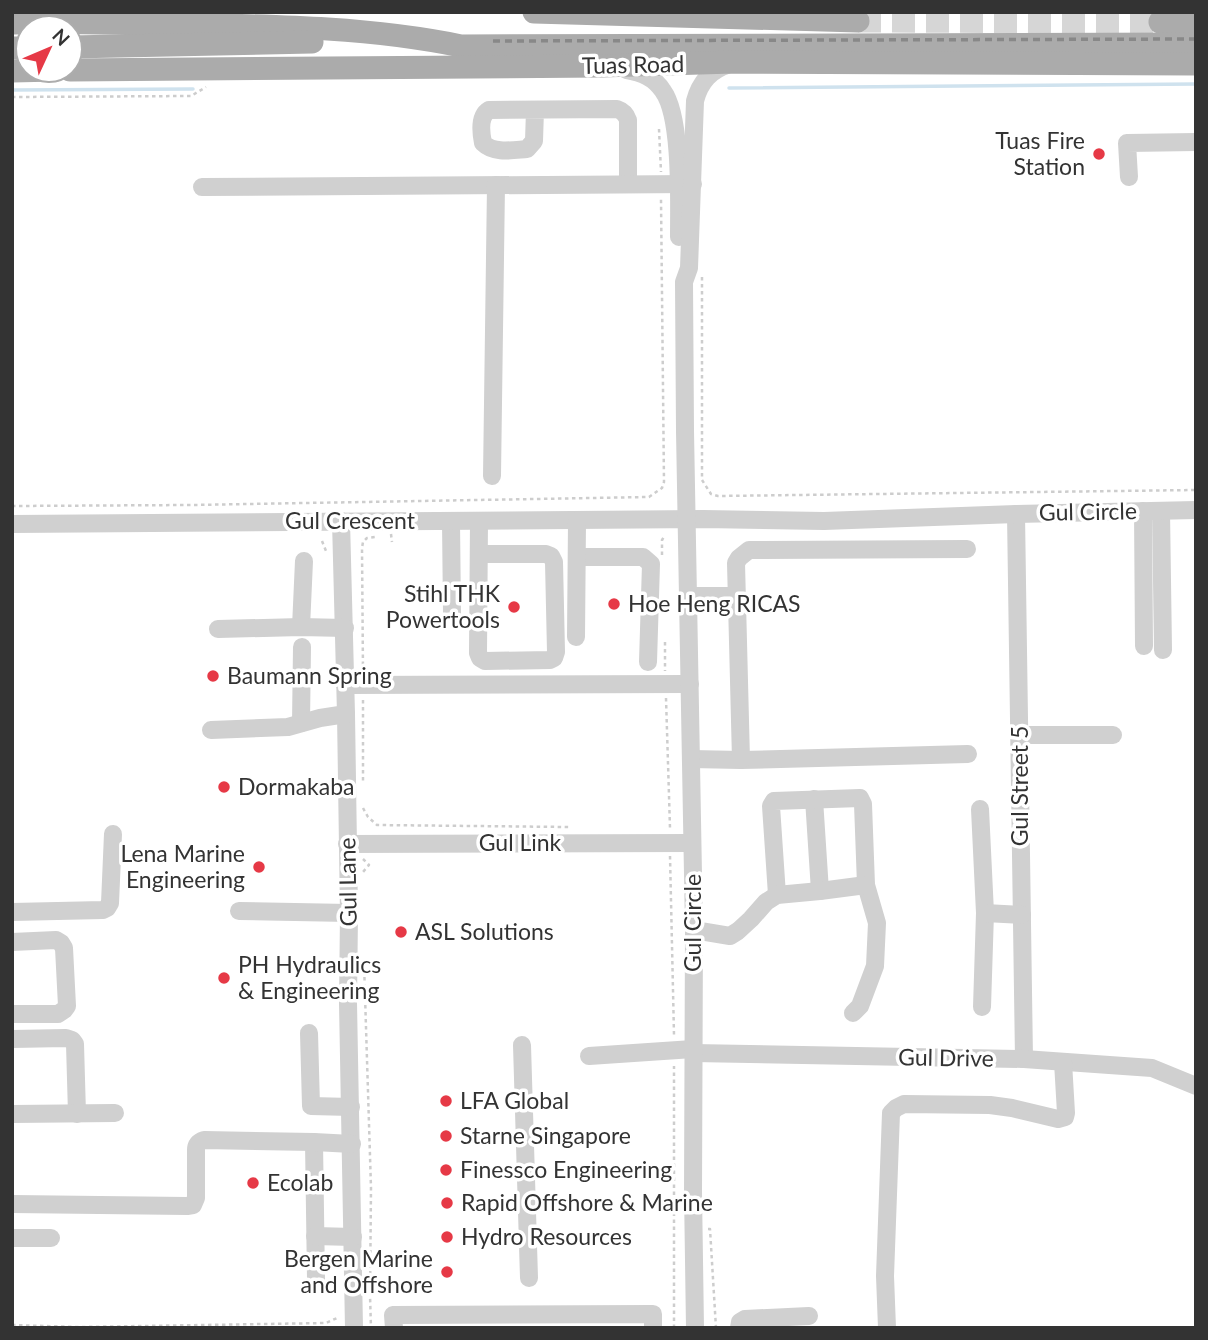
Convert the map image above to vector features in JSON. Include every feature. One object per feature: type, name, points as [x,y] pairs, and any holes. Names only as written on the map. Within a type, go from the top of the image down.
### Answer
[{"type":"main road","name":"Tuas Road","points":[[534,12],[774,16],[858,21]]},
{"type":"main road","points":[[1160,22],[1196,22]]},
{"type":"main road","name":"Tuas Road","points":[[84,23],[250,25],[345,30],[461,46],[1196,44]]},
{"type":"main road","name":"Tuas Road","points":[[125,47],[425,39]]},
{"type":"main road","points":[[84,47],[125,47],[196,55],[332,61],[375,67]]},
{"type":"main road","name":"Tuas Road","points":[[84,70],[602,66],[733,62],[1196,64]]},
{"type":"street","name":"Gul Circle","points":[[678,184],[696,95],[701,84],[712,72],[733,62]]},
{"type":"street","name":"Gul Circle","points":[[602,66],[647,75],[664,91],[672,108],[689,268],[684,282],[694,930],[695,1328]]},
{"type":"street","points":[[535,110],[617,109],[625,113],[628,120],[628,184]]},
{"type":"street","points":[[1129,177],[1127,143],[1196,142]]},
{"type":"street","points":[[202,187],[678,184]]},
{"type":"street","points":[[492,476],[496,185]]},
{"type":"street","name":"Gul Circle","points":[[687,519],[824,521],[1196,510]]},
{"type":"street","points":[[1143,511],[1144,646]]},
{"type":"street","points":[[1161,511],[1163,650]]},
{"type":"street","name":"Gul Street 5","points":[[1016,514],[1024,1059]]},
{"type":"street","name":"Gul Crescent","points":[[12,524],[687,519]]},
{"type":"street","name":"Gul Lane","points":[[341,521],[346,713],[354,844],[348,979],[354,1328]]},
{"type":"street","points":[[451,521],[452,614]]},
{"type":"street","points":[[479,521],[478,653],[485,660],[554,658],[556,652],[552,558],[546,554],[479,554]]},
{"type":"street","points":[[576,637],[578,521]]},
{"type":"street","points":[[741,760],[738,558],[749,550],[967,549]]},
{"type":"street","points":[[577,557],[643,557],[651,564],[648,662]]},
{"type":"street","points":[[301,627],[304,561]]},
{"type":"street","points":[[689,596],[737,596]]},
{"type":"street","points":[[218,629],[345,628]]},
{"type":"street","points":[[301,723],[302,647]]},
{"type":"street","points":[[345,685],[690,684]]},
{"type":"street","points":[[211,730],[288,727],[346,713]]},
{"type":"street","points":[[1020,735],[1113,735]]},
{"type":"street","points":[[691,759],[968,754]]},
{"type":"street","points":[[777,895],[771,806],[774,801],[860,798],[863,804],[866,885],[877,923],[875,966],[860,1006],[853,1013]]},
{"type":"street","points":[[814,799],[820,891]]},
{"type":"street","points":[[980,809],[985,912],[982,1007]]},
{"type":"street","points":[[12,912],[107,908],[110,903],[113,834]]},
{"type":"street","name":"Gul Link","points":[[354,844],[692,843]]},
{"type":"street","points":[[694,930],[730,936],[777,895],[866,885]]},
{"type":"street","points":[[239,911],[349,913]]},
{"type":"street","points":[[985,912],[1022,915]]},
{"type":"street","points":[[12,942],[56,940],[61,943],[64,948],[67,1006],[58,1014],[12,1014]]},
{"type":"street","points":[[309,1033],[311,1106],[351,1107]]},
{"type":"street","points":[[12,1039],[72,1040],[75,1044],[77,1114]]},
{"type":"street","points":[[522,1045],[529,1278]]},
{"type":"street","name":"Gul Drive","points":[[589,1056],[674,1050],[1024,1059],[1152,1068],[1196,1086]]},
{"type":"street","points":[[887,1328],[891,1113],[904,1104],[990,1105],[1062,1118],[1066,1113],[1063,1062]]},
{"type":"street","points":[[12,1114],[115,1113]]},
{"type":"street","points":[[12,1204],[193,1205],[196,1198],[196,1145],[204,1140],[352,1144]]},
{"type":"street","points":[[314,1142],[316,1279]]},
{"type":"street","points":[[315,1236],[353,1237]]},
{"type":"street","points":[[12,1238],[51,1238]]},
{"type":"street","points":[[394,1328],[393,1315],[653,1314],[653,1328]]},
{"type":"street","points":[[739,1328],[740,1322],[746,1319],[809,1316]]},
{"type":"path","points":[[12,97],[191,96],[212,84]]},
{"type":"path","points":[[12,506],[649,497],[656,493],[664,482],[678,184],[658,122]]},
{"type":"path","points":[[702,272],[702,480],[711,494],[1196,489]]},
{"type":"path","points":[[663,566],[662,540],[665,535]]},
{"type":"path","points":[[664,631],[675,994],[674,1328]]},
{"type":"path","points":[[354,844],[369,865],[362,876]]},
{"type":"path","points":[[364,952],[371,1188],[371,1328]]},
{"type":"path","points":[[694,1229],[710,1229],[716,1328]]},
{"type":"path","points":[[12,1325],[79,1327],[326,1323],[337,1318]]},
{"type":"waterway","points":[[729,88],[1196,84]]},
{"type":"waterway","points":[[12,90],[193,89]]},
{"type":"tunnel","points":[[858,21],[1160,22]]},
{"type":"railway","points":[[200,12],[728,12]]},
{"type":"railway","points":[[493,41],[1196,39]]},
{"type":"place","name":"Tuas Fire Station","points":[[1099,154]]},
{"type":"place","name":"Hoe Heng RICAS","points":[[614,604]]},
{"type":"place","name":"Stihl THK Powertools","points":[[514,607]]},
{"type":"place","name":"Baumann Spring","points":[[213,676]]},
{"type":"place","name":"Dormakaba","points":[[224,787]]},
{"type":"place","name":"Lena Marine Engineering","points":[[259,867]]},
{"type":"place","name":"ASL Solutions","points":[[401,932]]},
{"type":"place","name":"PH Hydraulics & Engineering","points":[[224,978]]},
{"type":"place","name":"LFA Global","points":[[446,1101]]},
{"type":"place","name":"Starne Singapore","points":[[446,1136]]},
{"type":"place","name":"Finessco Engineering","points":[[446,1170]]},
{"type":"place","name":"Ecolab","points":[[253,1183]]},
{"type":"place","name":"Rapid Offshore & Marine","points":[[447,1203]]},
{"type":"place","name":"Hydro Resources","points":[[447,1237]]},
{"type":"place","name":"Bergen Marine and Offshore","points":[[447,1272]]}]
